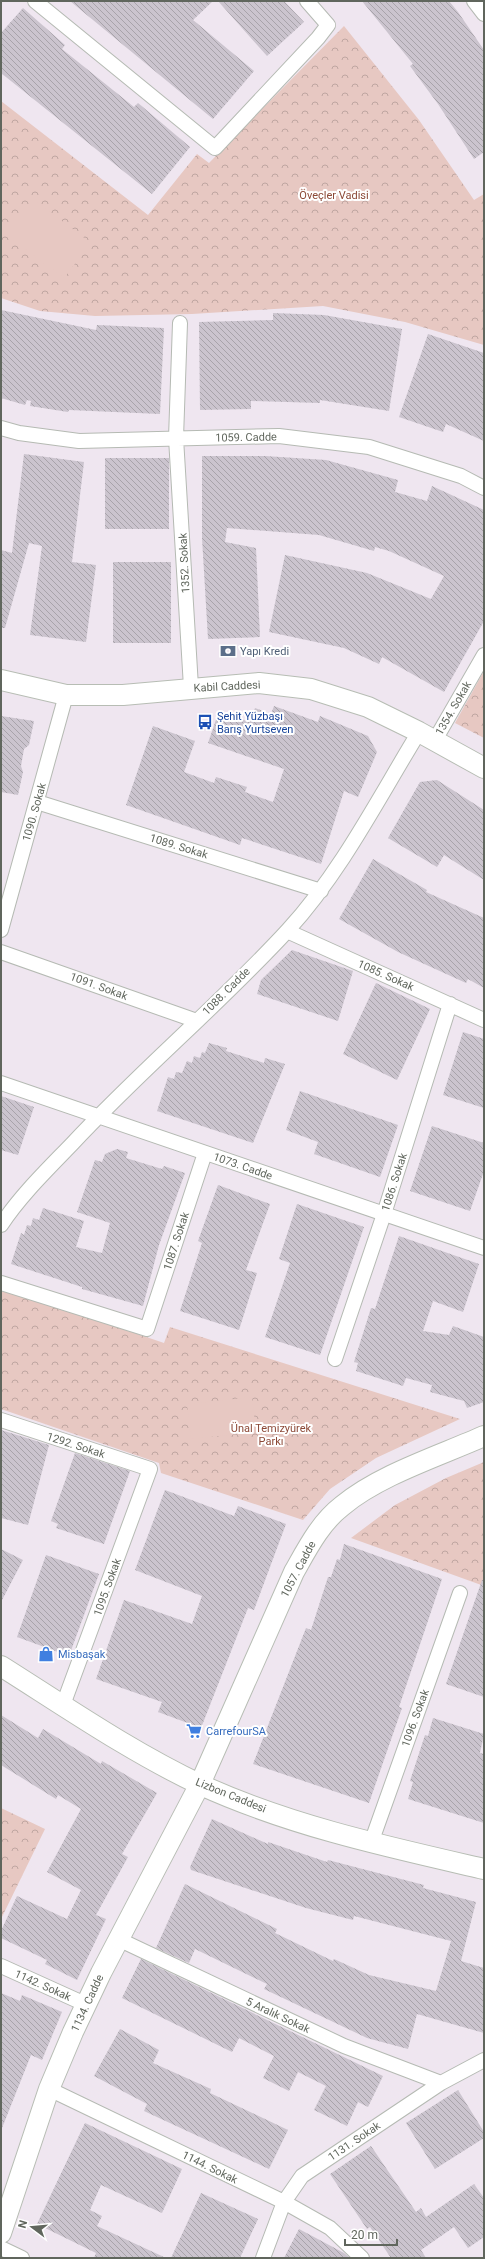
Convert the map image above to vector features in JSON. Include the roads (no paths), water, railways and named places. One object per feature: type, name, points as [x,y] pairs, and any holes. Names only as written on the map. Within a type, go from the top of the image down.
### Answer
[{"type":"main road","name":"Kabil Caddesi","points":[[1,680],[66,695],[123,695],[258,683],[311,689],[368,708],[427,736],[484,768]]},
{"type":"main road","name":"1057. Cadde","points":[[200,1784],[294,1572],[322,1526],[340,1506],[363,1489],[484,1436]]},
{"type":"main road","name":"Lizbon Caddesi","points":[[1,1666],[126,1744],[200,1784],[257,1808],[371,1843],[484,1869]]},
{"type":"main road","name":"1134. Cadde","points":[[1,2233],[49,2089],[85,2004],[200,1784]]},
{"type":"street","points":[[35,1],[215,148],[318,38],[328,25],[307,1]]},
{"type":"street","points":[[474,1],[484,14]]},
{"type":"street","name":"1352. Sokak","points":[[180,323],[176,438],[191,688]]},
{"type":"street","name":"1059. Cadde","points":[[1,428],[19,433],[79,441],[279,436],[369,447],[461,476],[484,488]]},
{"type":"street","name":"1354. Sokak","points":[[427,736],[484,655]]},
{"type":"street","name":"1090. Sokak","points":[[1,930],[66,695]]},
{"type":"street","name":"1088. Cadde","points":[[1,1225],[16,1203],[98,1116],[197,1021],[287,931],[321,891],[427,736]]},
{"type":"street","name":"1089. Sokak","points":[[37,802],[321,891]]},
{"type":"street","name":"1085. Sokak","points":[[287,931],[484,1020]]},
{"type":"street","name":"1091. Sokak","points":[[1,952],[197,1021]]},
{"type":"street","name":"1086. Sokak","points":[[334,1359],[384,1214],[450,1004]]},
{"type":"street","name":"1073. Cadde","points":[[1,1083],[484,1248]]},
{"type":"street","name":"1087. Sokak","points":[[1,1283],[147,1329],[205,1153]]},
{"type":"street","name":"1292. Sokak","points":[[1,1420],[150,1469]]},
{"type":"street","name":"1095. Sokak","points":[[63,1705],[150,1469]]},
{"type":"street","name":"1096. Sokak","points":[[371,1843],[460,1593]]},
{"type":"street","name":"5 Aralık Sokak","points":[[118,1939],[344,2046],[441,2083]]},
{"type":"street","name":"1142. Sokak","points":[[1,1966],[85,2004]]},
{"type":"street","name":"1131. Sokak","points":[[262,2258],[284,2202],[302,2176],[441,2083],[484,2060]]},
{"type":"street","name":"1144. Sokak","points":[[49,2089],[284,2202],[330,2228],[362,2258]]},
{"type":"street","points":[[1,2248],[22,2258]]},
{"type":"place","name":"Yapı Kredi","points":[[228,651]]},
{"type":"place","name":"Şehit Yüzbaşı Barış Yurtseven","points":[[205,722]]},
{"type":"place","name":"Misbaşak","points":[[46,1654]]},
{"type":"place","name":"CarrefourSA","points":[[194,1731]]},
{"type":"park label","name":"Öveçler Vadisi","points":[[334,195]]},
{"type":"park label","name":"Ünal Temizyürek Parkı","points":[[271,1434]]}]
